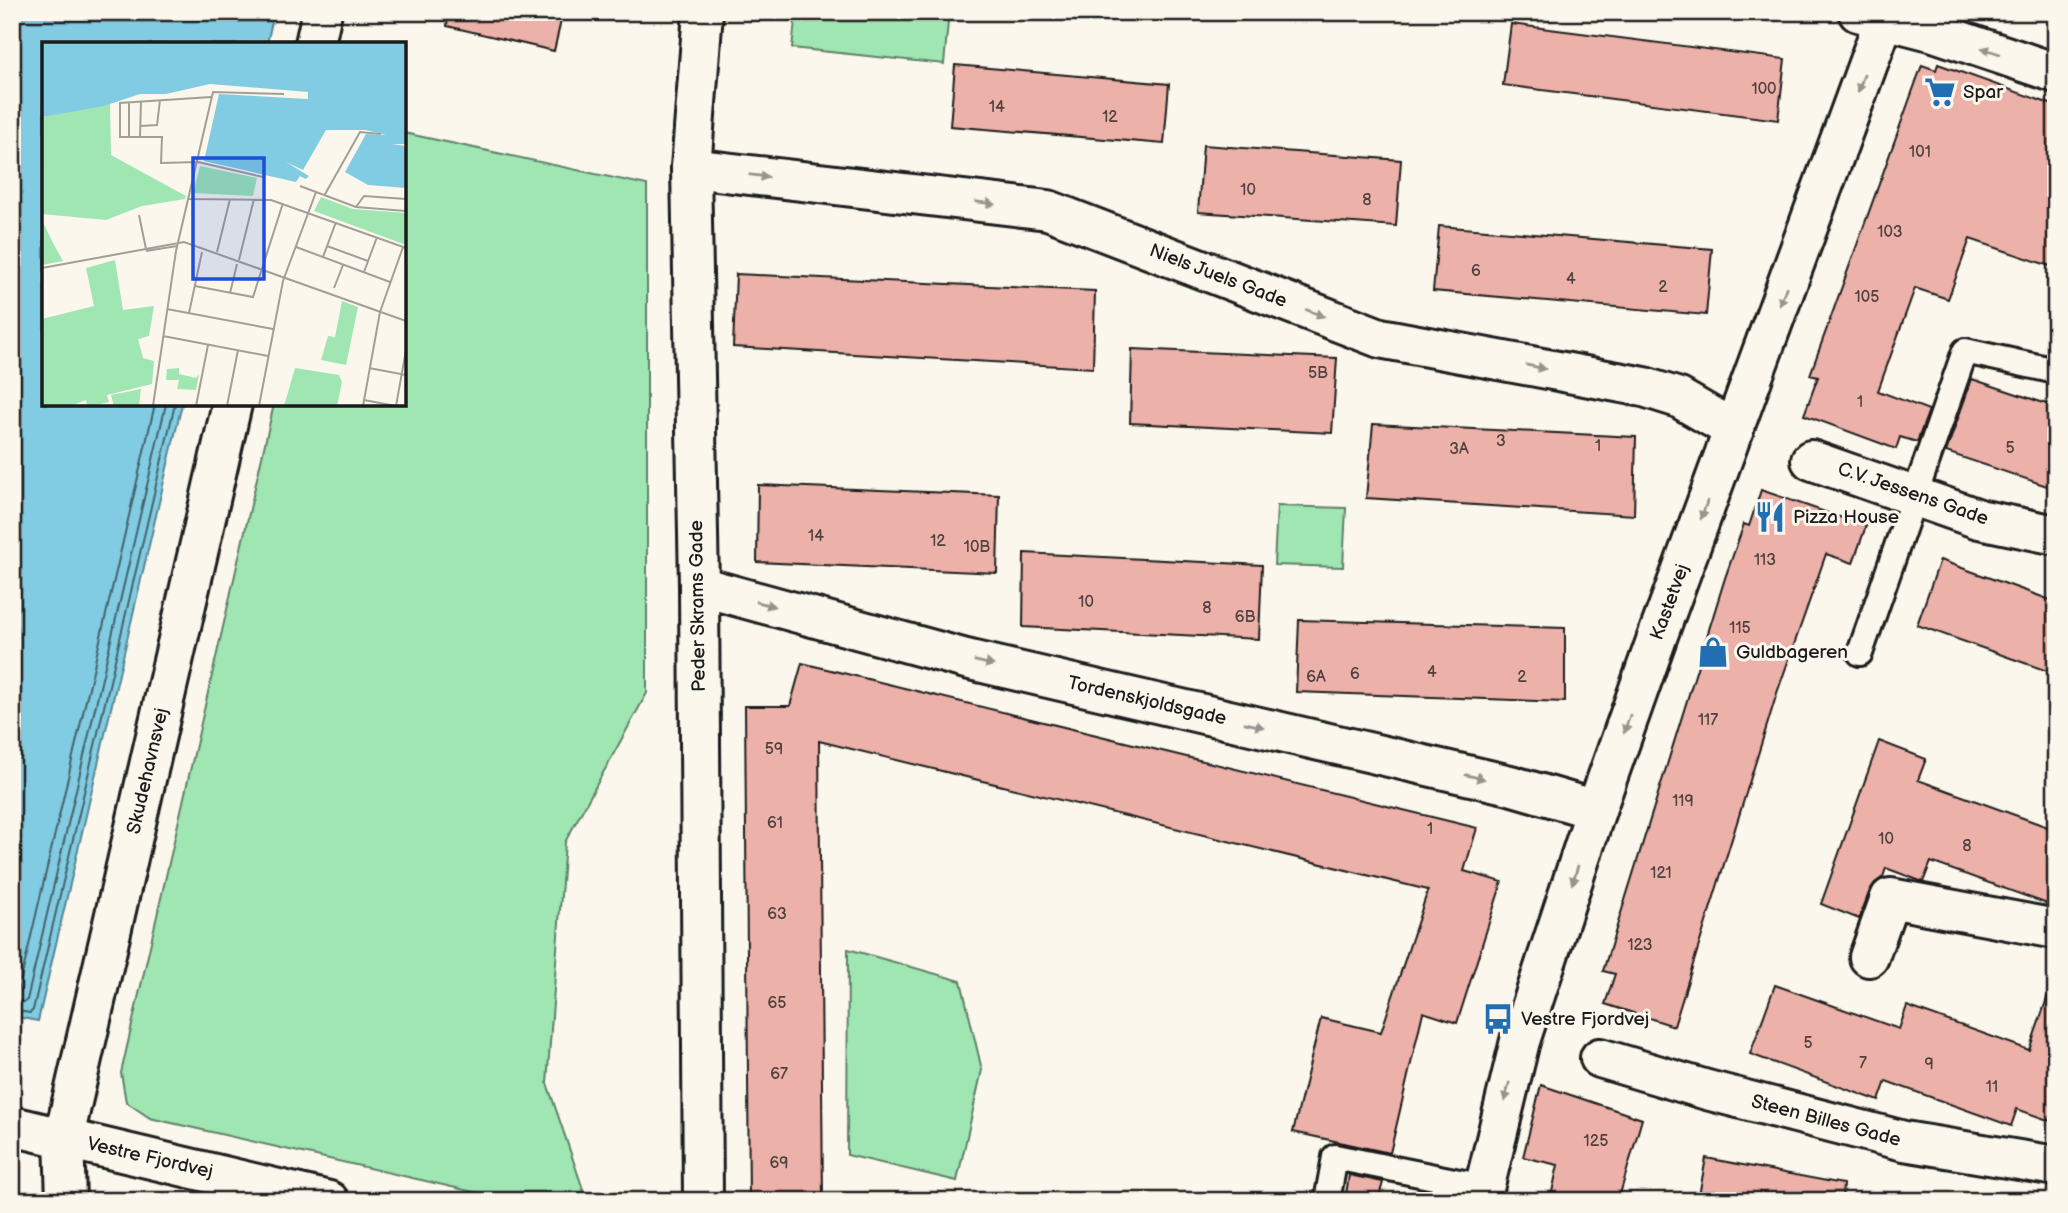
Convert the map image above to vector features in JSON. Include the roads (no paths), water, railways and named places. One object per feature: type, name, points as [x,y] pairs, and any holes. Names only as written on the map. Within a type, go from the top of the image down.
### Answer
[{"type":"street","points":[[315,42],[322,12]]},
{"type":"street","name":"Peder Skrams Gade","points":[[703,12],[691,168],[699,586],[703,1201]]},
{"type":"street","points":[[1876,14],[2056,73]]},
{"type":"street","name":"Kastetvej","points":[[1482,1194],[1520,1041],[1597,810],[1734,430],[1876,14]]},
{"type":"street","name":"Niels Juels Gade","points":[[691,168],[1048,211],[1380,338],[1644,387],[1679,398],[1734,430]]},
{"type":"street","name":"Skudehavnsvej","points":[[66,1201],[64,1137],[232,406]]},
{"type":"street","name":"C.V. Jessens Gade","points":[[1811,460],[1979,519],[2056,535]]},
{"type":"street","name":"Tordenskjoldsgade","points":[[699,586],[966,659],[1510,785],[1597,810]]},
{"type":"street","points":[[1869,957],[1890,898],[2056,929]]},
{"type":"street","name":"Steen Billes Gade","points":[[1600,1058],[1707,1090],[1904,1142],[2056,1166]]},
{"type":"street","name":"Vestre Fjordvej","points":[[12,1126],[329,1201]]},
{"type":"lane","points":[[1860,653],[1965,351],[2056,372]]},
{"type":"lane","points":[[1327,1201],[1335,1157],[1482,1194]]},
{"type":"water","points":[[12,12],[274,12],[267,42],[42,42],[42,406],[182,406],[38,1021],[12,1016]]},
{"type":"place","name":"Spar","points":[[1940,92]]},
{"type":"place","name":"Pizza House","points":[[1770,517]]},
{"type":"place","name":"Guldbageren","points":[[1713,652]]},
{"type":"place","name":"Vestre Fjordvej","points":[[1498,1019]]}]
